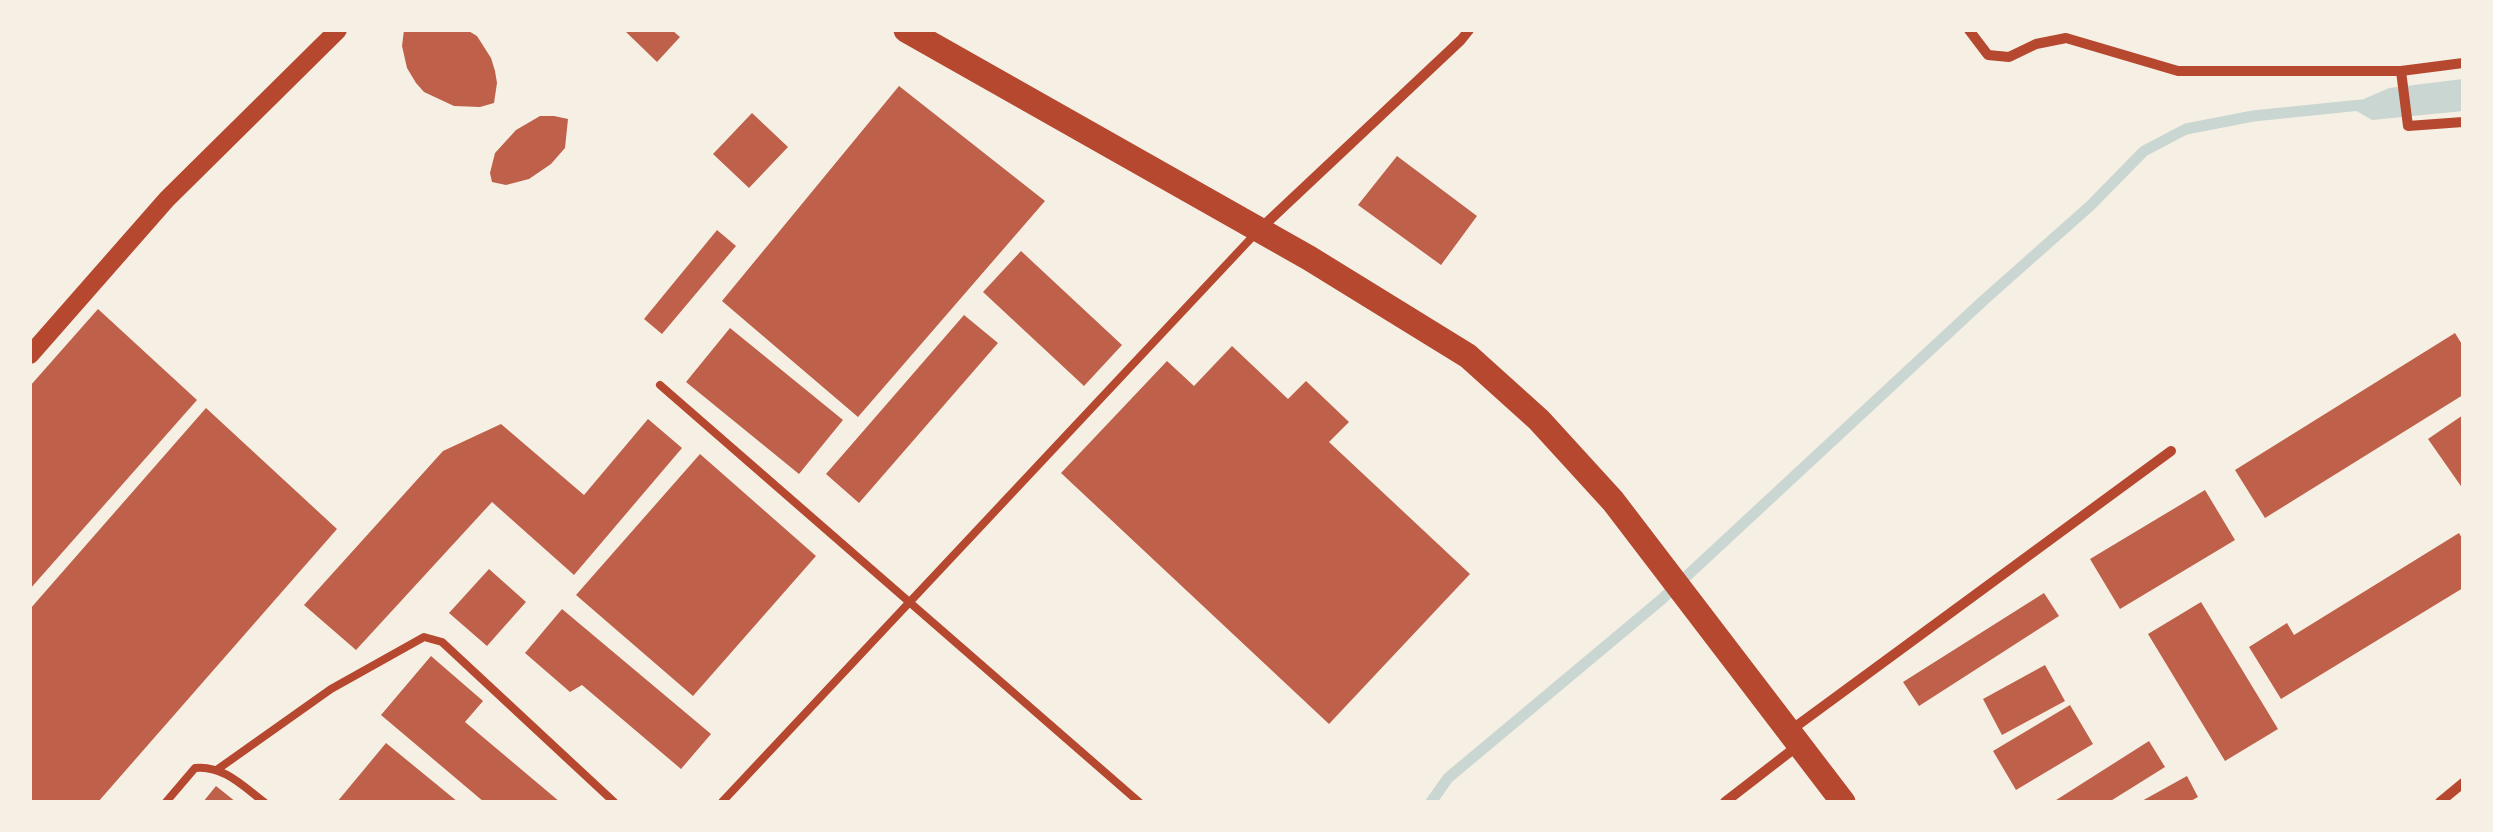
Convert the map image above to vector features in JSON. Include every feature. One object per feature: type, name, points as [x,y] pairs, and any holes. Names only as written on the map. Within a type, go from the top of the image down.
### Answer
[{"type":"main road","points":[[906,30],[1388,304],[1468,356],[1540,420],[1613,501],[1843,802]]},
{"type":"street","points":[[30,355],[166,198],[338,30]]},
{"type":"street","points":[[1259,230],[1468,30]]},
{"type":"street","points":[[1969,30],[1988,55],[2008,57],[2036,44],[2066,38],[2178,71],[2401,75],[2463,63]]},
{"type":"street","points":[[2401,75],[2408,126],[2463,122]]},
{"type":"street","points":[[1725,802],[1795,737],[2170,451]]},
{"type":"street","points":[[2440,802],[2463,784]]},
{"type":"lane","points":[[722,802],[1259,230]]},
{"type":"lane","points":[[660,385],[1138,802]]},
{"type":"lane","points":[[218,770],[331,689],[424,637],[442,642],[614,802]]},
{"type":"lane","points":[[166,802],[195,768],[207,767],[218,770],[264,802]]},
{"type":"shaded area","points":[[2463,79],[2463,111],[2372,120],[2348,106],[2389,88]]},
{"type":"building","points":[[404,30],[467,30],[477,36],[495,71],[494,103],[454,106],[424,92],[407,68],[402,46]]},
{"type":"building","points":[[624,30],[672,30],[680,37],[657,62]]},
{"type":"building","points":[[899,86],[1045,201],[858,417],[722,301]]},
{"type":"building","points":[[752,113],[788,147],[749,188],[713,154]]},
{"type":"building","points":[[540,116],[568,119],[565,148],[529,179],[506,185],[492,182],[495,153],[516,130]]},
{"type":"building","points":[[1397,156],[1477,216],[1441,265],[1358,205]]},
{"type":"building","points":[[717,230],[736,246],[662,334],[644,319]]},
{"type":"building","points":[[1021,251],[1122,345],[1084,386],[983,292]]},
{"type":"building","points":[[98,309],[197,400],[30,589],[30,386]]},
{"type":"building","points":[[964,315],[998,343],[859,503],[826,474]]},
{"type":"building","points":[[730,328],[843,420],[799,474],[686,382]]},
{"type":"building","points":[[2455,333],[2463,346],[2463,395],[2265,518],[2235,470]]},
{"type":"building","points":[[1232,346],[1288,399],[1306,381],[1349,422],[1329,442],[1470,574],[1329,724],[1061,473],[1167,361],[1194,386]]},
{"type":"building","points":[[206,408],[337,529],[98,802],[30,802],[30,609]]},
{"type":"building","points":[[2463,415],[2463,489],[2428,439]]},
{"type":"building","points":[[648,419],[682,448],[574,575],[492,502],[356,650],[304,605],[443,451],[501,424],[584,495]]},
{"type":"building","points":[[700,454],[816,556],[693,696],[576,595]]},
{"type":"building","points":[[2205,490],[2235,540],[2120,609],[2090,559]]},
{"type":"building","points":[[2459,533],[2463,540],[2463,588],[2281,699],[2249,647],[2287,623],[2294,635]]},
{"type":"building","points":[[489,569],[526,602],[487,646],[449,613]]},
{"type":"building","points":[[2044,593],[2059,616],[1919,706],[1903,682]]},
{"type":"building","points":[[2201,602],[2278,729],[2225,761],[2148,634]]},
{"type":"building","points":[[562,609],[711,734],[681,769],[582,685],[570,692],[525,653]]},
{"type":"building","points":[[431,656],[483,701],[465,722],[560,802],[484,802],[381,715]]},
{"type":"building","points":[[2045,665],[2065,701],[2002,735],[1983,699]]},
{"type":"building","points":[[2070,705],[2093,744],[2016,790],[1993,751]]},
{"type":"building","points":[[2149,741],[2165,767],[2109,802],[2053,802]]},
{"type":"building","points":[[386,743],[458,802],[337,802]]},
{"type":"building","points":[[2187,776],[2198,797],[2189,802],[2140,802]]},
{"type":"building","points":[[216,786],[236,802],[203,802]]},
{"type":"waterway","points":[[1431,802],[1448,778],[1662,599],[2090,206],[2144,151],[2186,129],[2253,116],[2361,105]]}]
